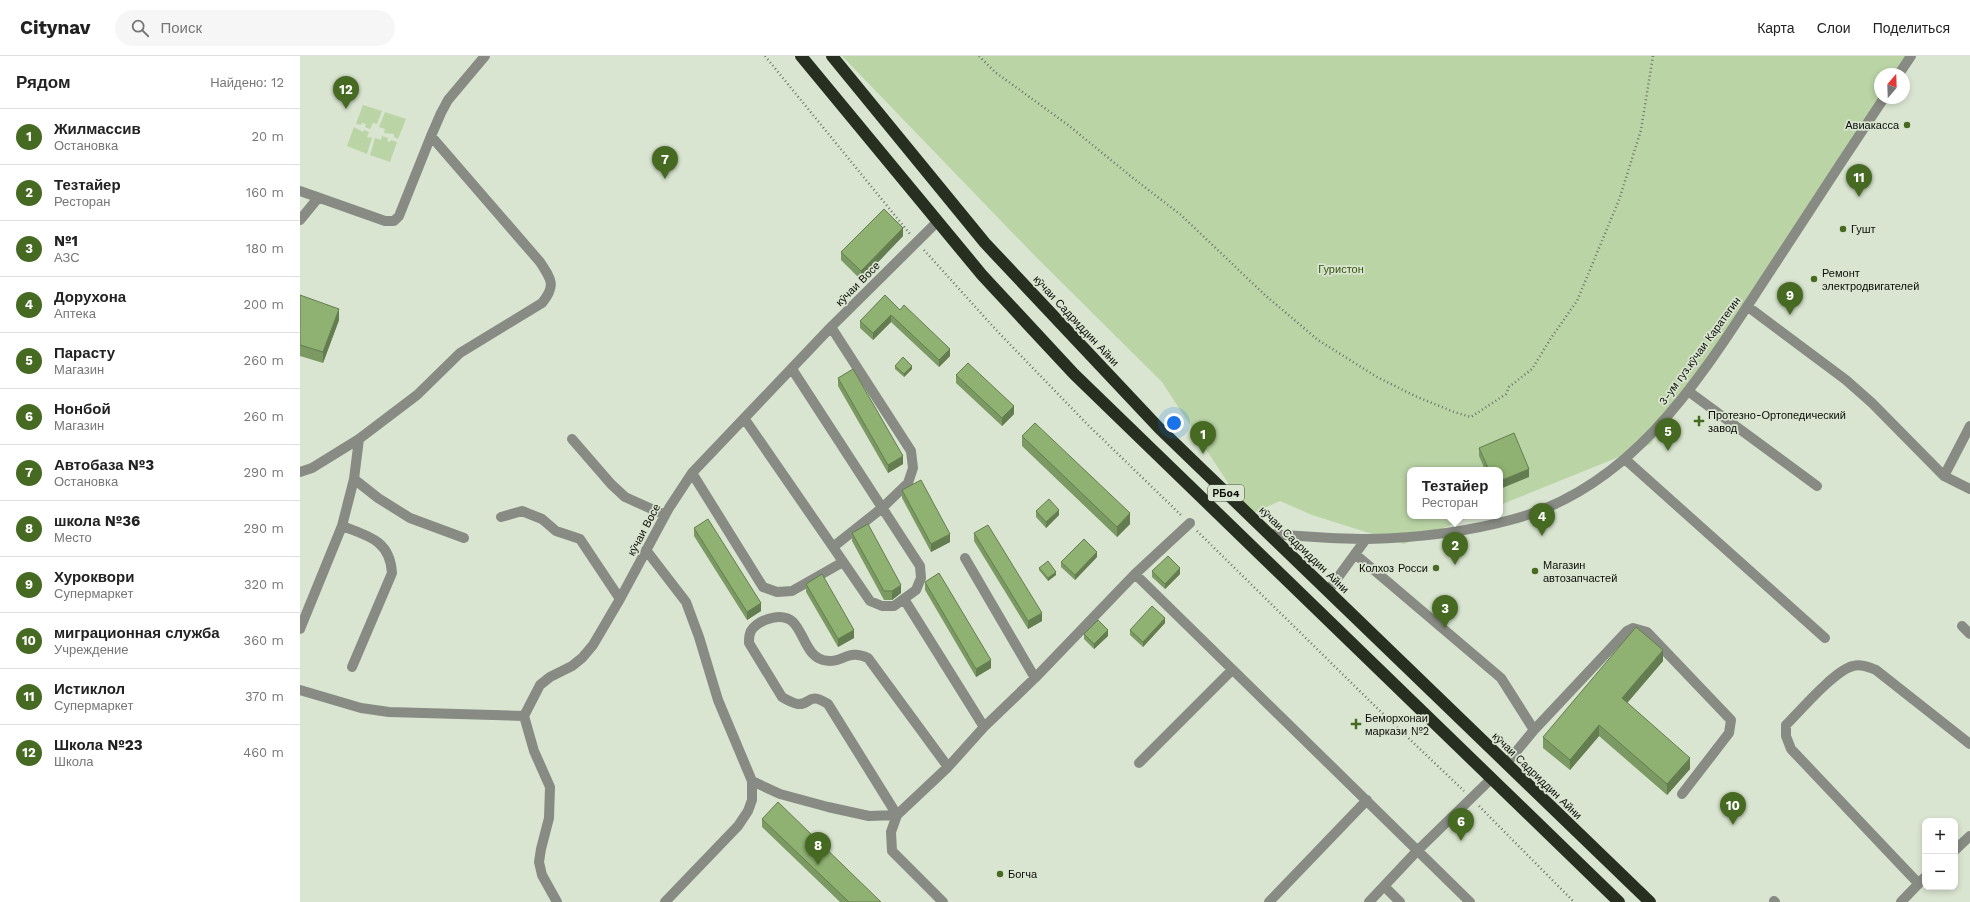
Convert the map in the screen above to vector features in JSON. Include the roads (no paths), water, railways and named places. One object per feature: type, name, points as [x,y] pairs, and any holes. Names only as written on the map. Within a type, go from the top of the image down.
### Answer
[{"type":"highway","name":"РБ04","points":[[801,56],[982,275],[1074,374],[1619,902]]},
{"type":"highway","name":"кӯчаи Садриддин Айни","points":[[832,56],[985,243],[1159,428],[1650,902]]},
{"type":"street","points":[[300,192],[385,221],[394,221],[399,216],[431,136],[448,100],[486,56]]},
{"type":"street","points":[[1903,68],[1911,56]]},
{"type":"street","name":"3-ум гуз.кӯчаи Каратегин","points":[[1269,534],[1366,539],[1469,529],[1516,519],[1575,495],[1599,480],[1626,460],[1652,435],[1688,391],[1747,306],[1880,104]]},
{"type":"street","points":[[300,472],[312,468],[359,439],[417,395],[460,353],[542,303],[549,295],[552,287],[550,277],[540,262],[431,136]]},
{"type":"street","points":[[300,220],[318,198]]},
{"type":"street","name":"кӯчаи Восе","points":[[524,716],[540,686],[550,677],[572,666],[586,653],[620,599],[665,515],[692,473],[831,327],[937,222]]},
{"type":"street","points":[[1747,306],[1846,380],[1872,403],[1944,476],[1970,489]]},
{"type":"street","points":[[831,327],[911,451],[913,468],[908,483],[882,508],[833,547]]},
{"type":"street","points":[[744,418],[870,601],[882,606],[894,606],[916,590],[922,578],[920,566],[792,369]]},
{"type":"street","points":[[1688,391],[1817,486]]},
{"type":"street","points":[[1944,476],[1970,426]]},
{"type":"street","points":[[300,629],[342,526],[354,479],[359,439]]},
{"type":"street","points":[[572,439],[611,484],[625,497],[665,515]]},
{"type":"street","points":[[1626,460],[1825,638]]},
{"type":"street","points":[[692,473],[763,587],[777,592],[792,591],[843,562]]},
{"type":"street","points":[[354,479],[378,498],[410,518],[464,538]]},
{"type":"street","points":[[501,517],[522,511],[542,519],[556,531],[580,539],[620,599]]},
{"type":"street","points":[[943,902],[892,852],[891,832],[897,815],[948,767],[984,727],[1035,678],[1135,574],[1190,523]]},
{"type":"street","points":[[342,526],[376,539],[391,558],[392,573],[352,667]]},
{"type":"street","points":[[1328,591],[1366,539]]},
{"type":"street","points":[[646,550],[686,602],[699,637],[718,700],[752,781],[752,800],[748,811],[738,826],[665,902]]},
{"type":"street","points":[[1355,554],[1500,678],[1534,730]]},
{"type":"street","points":[[965,558],[1035,678]]},
{"type":"street","points":[[1135,574],[1470,902]]},
{"type":"street","points":[[904,599],[984,727]]},
{"type":"street","points":[[897,815],[828,704],[820,699],[811,698],[800,704],[791,702],[782,697],[749,643],[749,634],[753,628],[774,617],[783,618],[792,622],[813,654],[823,660],[834,661],[850,654],[859,654],[868,658],[948,767]]},
{"type":"street","points":[[1962,626],[1970,634]]},
{"type":"street","points":[[1506,764],[1534,730],[1627,631],[1634,628],[1647,632],[1731,720],[1729,733],[1682,794]]},
{"type":"street","points":[[1901,902],[1922,880],[1791,749],[1786,736],[1786,725],[1818,692],[1838,675],[1851,666],[1864,666],[1876,670],[1970,744]]},
{"type":"street","points":[[1139,763],[1232,670]]},
{"type":"street","points":[[300,690],[361,708],[389,712],[524,716],[534,750],[550,787],[549,818],[539,862],[542,875],[557,902]]},
{"type":"street","points":[[1369,902],[1417,851],[1492,778]]},
{"type":"street","points":[[752,781],[780,794],[828,807],[869,816],[897,815]]},
{"type":"street","points":[[1268,902],[1367,800]]},
{"type":"street","points":[[1958,847],[1970,836]]},
{"type":"street","points":[[1384,886],[1400,902]]},
{"type":"place","name":"Школа №23","points":[[346,109]]},
{"type":"place","name":"Авиакасса","points":[[1907,125]]},
{"type":"place","name":"Автобаза №3","points":[[665,179]]},
{"type":"place","name":"Истиклол","points":[[1859,197]]},
{"type":"place","name":"Гушт","points":[[1843,229]]},
{"type":"place","name":"Ремонт электродвигателей","points":[[1814,279]]},
{"type":"place","name":"Хуроквори","points":[[1790,315]]},
{"type":"place","name":"Протезно-Ортопедический завод","points":[[1699,421]]},
{"type":"place","name":"Парасту","points":[[1668,451]]},
{"type":"place","name":"Жилмассив","points":[[1203,454]]},
{"type":"place","name":"Дорухона","points":[[1542,536]]},
{"type":"place","name":"Тезтайер","points":[[1455,565]]},
{"type":"place","name":"Колхоз Росси","points":[[1436,568]]},
{"type":"place","name":"Магазин автозапчастей","points":[[1535,571]]},
{"type":"place","name":"№1","points":[[1445,628]]},
{"type":"place","name":"Беморхонаи маркази №2","points":[[1356,724]]},
{"type":"place","name":"миграционная служба","points":[[1733,825]]},
{"type":"place","name":"Нонбой","points":[[1461,841]]},
{"type":"place","name":"школа №36","points":[[818,865]]},
{"type":"place","name":"Богча","points":[[1000,874]]},
{"type":"park label","name":"Гуристон","points":[[1341,269]]}]
